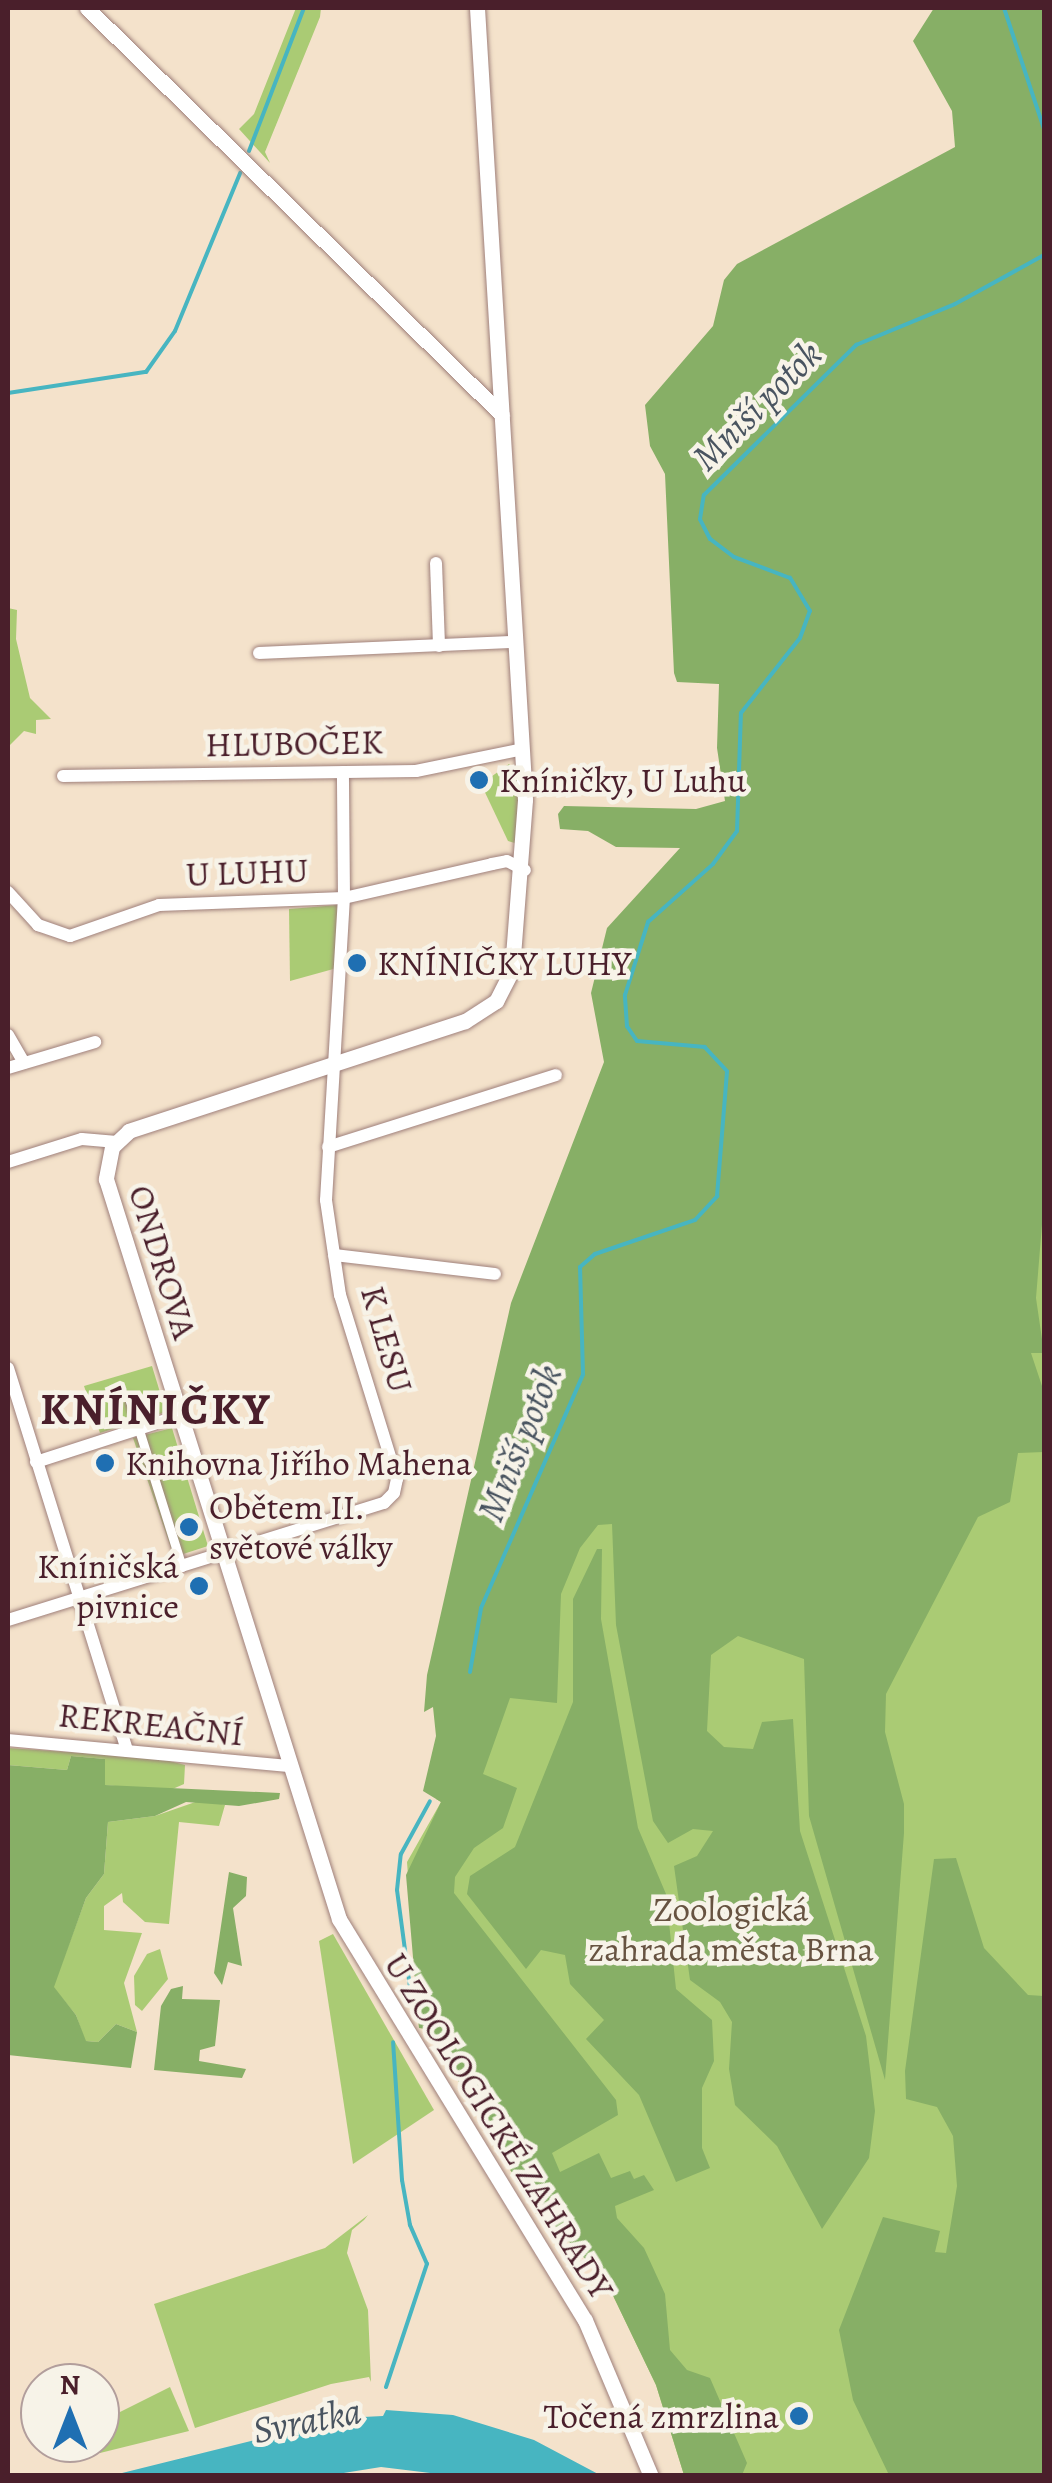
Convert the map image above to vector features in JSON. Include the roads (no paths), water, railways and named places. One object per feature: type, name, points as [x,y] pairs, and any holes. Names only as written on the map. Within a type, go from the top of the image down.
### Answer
[{"type":"street","points":[[86,8],[502,415]]},
{"type":"street","name":"ONDROVA","points":[[340,1919],[108,1193],[107,1160],[114,1142],[162,1117],[465,1021],[496,1000],[515,959],[525,870],[523,749],[477,8]]},
{"type":"street","points":[[436,563],[440,646]]},
{"type":"street","points":[[259,653],[516,642]]},
{"type":"street","name":"HLUBOČEK","points":[[63,776],[416,771],[523,749]]},
{"type":"street","name":"K LESU","points":[[8,1620],[384,1502],[397,1479],[334,1256],[326,1200],[344,898],[343,772]]},
{"type":"street","name":"U LUHU","points":[[8,892],[38,925],[70,936],[159,905],[344,898],[507,861],[525,870]]},
{"type":"street","points":[[8,1035],[24,1063]]},
{"type":"street","points":[[8,1068],[95,1042]]},
{"type":"street","points":[[328,1147],[556,1075]]},
{"type":"street","points":[[8,1162],[82,1139],[114,1142]]},
{"type":"street","name":"K LESU","points":[[334,1256],[495,1274]]},
{"type":"street","points":[[8,1368],[127,1751]]},
{"type":"street","points":[[130,1398],[182,1566]]},
{"type":"street","points":[[36,1462],[178,1416]]},
{"type":"street","name":"REKREAČNÍ","points":[[8,1740],[288,1766]]},
{"type":"street","name":"U ZOOLOGICKÉ ZAHRADY","points":[[340,1919],[586,2320],[651,2476]]},
{"type":"water","points":[[386,2410],[453,2415],[534,2440],[600,2475],[455,2476],[381,2467],[325,2476],[114,2475],[343,2418],[383,2416]]},
{"type":"waterway","points":[[249,151],[304,8]]},
{"type":"waterway","name":"Mniší potok","points":[[1004,8],[1044,129]]},
{"type":"waterway","points":[[8,393],[146,372],[175,331],[240,173]]},
{"type":"waterway","name":"Mniší potok","points":[[470,1672],[481,1608],[583,1374],[580,1267],[595,1254],[695,1220],[717,1196],[727,1071],[705,1047],[637,1041],[627,1026],[625,995],[648,922],[713,864],[737,831],[741,713],[800,638],[810,611],[790,578],[734,557],[710,539],[700,519],[704,495],[856,345],[955,304],[1044,255]]},
{"type":"waterway","name":"Mniší potok","points":[[413,2010],[397,1890],[401,1854],[430,1801]]},
{"type":"waterway","name":"Mniší potok","points":[[386,2387],[427,2264],[410,2225],[402,2180],[393,2042]]},
{"type":"place","name":"Kníničky, U Luhu","points":[[479,780]]},
{"type":"place","name":"KNÍNIČKY LUHY","points":[[357,963]]},
{"type":"place","name":"Knihovna Jiřího Mahena","points":[[105,1463]]},
{"type":"place","name":"Obětem II. světové války","points":[[189,1527]]},
{"type":"place","name":"Kníničská pivnice","points":[[199,1586]]},
{"type":"place","name":"Točená zmrzlina","points":[[799,2416]]},
{"type":"district","name":"KNÍNIČKY","points":[[156,1410]]},
{"type":"park label","name":"Zoologická zahrada města Brna","points":[[731,1929]]},
{"type":"water label","name":"Svratka","points":[[307,2421]]}]
